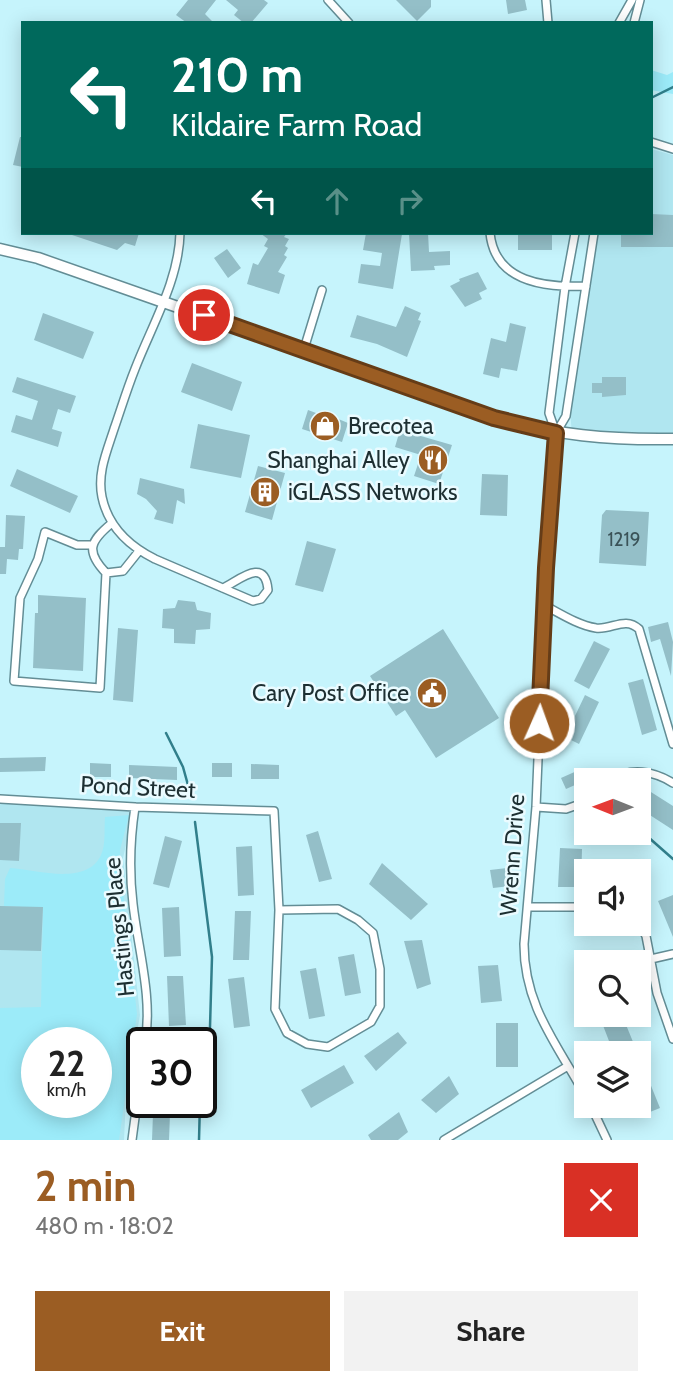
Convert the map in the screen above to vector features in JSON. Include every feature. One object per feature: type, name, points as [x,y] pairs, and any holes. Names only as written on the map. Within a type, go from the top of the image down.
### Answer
[{"type":"main road","points":[[0,249],[38,258],[304,349],[494,418],[556,433],[600,438],[673,439]]},
{"type":"street","points":[[328,0],[347,21]]},
{"type":"street","points":[[546,0],[548,21]]},
{"type":"street","points":[[620,21],[632,0]]},
{"type":"street","points":[[635,21],[640,0]]},
{"type":"street","points":[[653,143],[673,149]]},
{"type":"street","points":[[180,235],[178,257],[163,302],[135,370],[102,464],[101,495],[112,523],[139,551],[223,588],[253,601],[261,599],[268,590],[263,577],[258,572],[250,571],[223,588]]},
{"type":"street","points":[[490,235],[491,244],[497,255],[511,272],[535,283],[565,287],[586,286]]},
{"type":"street","points":[[556,433],[549,413],[565,287],[575,235]]},
{"type":"street","points":[[556,433],[566,416],[594,235]]},
{"type":"street","points":[[304,349],[322,290]]},
{"type":"street","name":"Wrenn Drive","points":[[556,433],[544,605],[536,807],[524,961],[529,987],[551,1040],[574,1076]]},
{"type":"street","points":[[92,545],[77,545],[45,532],[38,559],[20,598],[13,681],[100,688],[106,573],[94,561],[92,545],[112,523]]},
{"type":"street","points":[[106,573],[123,571],[139,551]]},
{"type":"street","points":[[544,605],[582,625],[600,629],[626,622],[639,628],[673,744]]},
{"type":"street","points":[[651,773],[673,783]]},
{"type":"street","name":"Pond Street","points":[[0,799],[274,811],[279,910]]},
{"type":"street","points":[[536,807],[566,808],[574,806]]},
{"type":"street","name":"Hastings Place","points":[[135,807],[129,848],[147,1027]]},
{"type":"street","points":[[528,907],[574,907]]},
{"type":"street","points":[[338,909],[358,920],[373,933],[380,969],[380,1006],[371,1021],[328,1048],[307,1044],[287,1033],[275,1009],[279,910],[338,909]]},
{"type":"street","points":[[673,954],[651,960],[659,1001],[673,1040]]},
{"type":"street","points":[[444,1140],[568,1066]]},
{"type":"street","points":[[132,1140],[135,1118]]},
{"type":"street","points":[[597,1118],[607,1140]]},
{"type":"shaded area","points":[[653,71],[667,75],[673,72],[673,94],[653,90]]},
{"type":"shaded area","points":[[653,150],[673,155],[673,437],[572,436],[570,409],[598,235],[653,235]]},
{"type":"shaded area","points":[[0,799],[135,807],[123,858],[140,1015],[138,1027],[126,1027],[124,1140],[0,1140]]},
{"type":"shaded area","points":[[129,815],[120,850],[120,864],[137,1014],[135,1027],[126,1027],[126,1091],[119,1140],[0,1140],[0,1008],[41,1007],[43,908],[4,906],[5,879],[10,868],[60,874],[85,870],[94,865],[101,855],[105,817]]},
{"type":"building","points":[[188,0],[216,0],[205,14],[212,21],[184,21],[176,15]]},
{"type":"building","points":[[226,0],[264,0],[268,3],[253,21],[242,21],[234,15],[238,10]]},
{"type":"building","points":[[396,0],[431,0],[431,7],[417,21]]},
{"type":"building","points":[[506,0],[525,0],[527,10],[508,14]]},
{"type":"building","points":[[20,137],[21,137],[21,167],[13,165]]},
{"type":"building","points":[[653,214],[673,215],[673,247],[621,247],[621,235],[653,235]]},
{"type":"building","points":[[72,235],[138,235],[135,246],[125,243],[117,250]]},
{"type":"building","points":[[263,235],[286,235],[284,237],[289,239],[284,255],[287,257],[278,272],[285,275],[279,294],[247,284],[253,263],[258,265],[268,248],[264,246],[268,239]]},
{"type":"building","points":[[366,235],[402,235],[393,289],[358,283],[361,264],[380,266],[382,253],[363,250]]},
{"type":"building","points":[[409,235],[428,235],[429,252],[450,251],[450,265],[434,266],[435,270],[411,271]]},
{"type":"building","points":[[518,235],[552,235],[552,250],[518,250]]},
{"type":"building","points":[[227,249],[241,268],[228,278],[214,258]]},
{"type":"building","points":[[478,272],[487,289],[479,293],[482,299],[465,307],[450,286],[460,281],[459,279]]},
{"type":"building","points":[[405,306],[421,313],[418,320],[421,321],[407,357],[377,344],[350,337],[357,315],[396,327]]},
{"type":"building","points":[[43,313],[94,332],[83,359],[34,340]]},
{"type":"building","points":[[510,323],[526,327],[517,371],[501,368],[499,378],[483,374],[491,338],[506,342]]},
{"type":"building","points":[[192,363],[242,382],[232,411],[181,392]]},
{"type":"building","points":[[17,377],[76,396],[70,413],[58,409],[52,429],[62,432],[58,447],[11,432],[16,415],[32,420],[38,401],[12,392]]},
{"type":"building","points":[[602,377],[626,377],[626,395],[602,397],[602,393],[592,393],[592,383],[602,383]]},
{"type":"building","name":"Brecotea","points":[[308,410],[348,423],[342,442],[302,429]]},
{"type":"building","points":[[198,424],[250,435],[241,478],[190,468]]},
{"type":"building","name":"Shanghai Alley","points":[[400,430],[452,445],[439,484],[414,476],[421,455],[395,447]]},
{"type":"building","name":"iGLASS Networks","points":[[258,466],[285,473],[272,520],[245,512]]},
{"type":"building","points":[[17,469],[78,496],[70,513],[10,486]]},
{"type":"building","points":[[482,474],[508,475],[507,516],[480,515]]},
{"type":"building","points":[[140,478],[184,489],[185,504],[177,500],[173,524],[154,519],[157,511],[137,494]]},
{"type":"building","points":[[606,510],[649,512],[646,566],[599,563],[602,515]]},
{"type":"building","points":[[6,515],[25,516],[23,549],[19,549],[18,560],[7,559],[6,574],[0,574],[0,547],[5,547]]},
{"type":"building","points":[[307,541],[336,549],[323,592],[295,585]]},
{"type":"building","points":[[38,595],[86,598],[83,671],[33,668]]},
{"type":"building","points":[[178,600],[195,602],[197,610],[211,613],[210,629],[196,630],[195,644],[174,643],[174,629],[162,628],[163,609],[175,608]]},
{"type":"building","points":[[668,622],[673,642],[671,676],[660,639],[651,642],[648,627]]},
{"type":"building","points":[[118,628],[138,630],[133,702],[113,700]]},
{"type":"building","name":"Cary Post Office","points":[[443,629],[499,718],[436,758],[405,710],[396,716],[370,676]]},
{"type":"building","points":[[594,641],[610,649],[589,689],[574,681]]},
{"type":"building","points":[[643,679],[657,730],[642,735],[628,683]]},
{"type":"building","points":[[585,695],[599,702],[579,744],[565,737]]},
{"type":"building","points":[[46,757],[45,771],[0,772],[0,758]]},
{"type":"building","points":[[90,763],[111,764],[111,777],[90,777]]},
{"type":"building","points":[[212,763],[232,763],[232,777],[212,777]]},
{"type":"building","points":[[251,764],[279,765],[279,779],[251,779]]},
{"type":"building","points":[[129,765],[177,767],[177,780],[129,778]]},
{"type":"building","points":[[574,772],[574,785],[566,789],[561,778]]},
{"type":"building","points":[[651,792],[673,806],[673,830],[651,816]]},
{"type":"building","points":[[0,823],[21,823],[19,861],[0,860]]},
{"type":"building","points":[[318,831],[332,879],[319,882],[306,835]]},
{"type":"building","points":[[165,836],[182,841],[169,888],[153,884]]},
{"type":"building","points":[[252,846],[254,895],[238,896],[236,847]]},
{"type":"building","points":[[560,848],[582,849],[582,859],[574,859],[574,887],[558,887]]},
{"type":"building","points":[[382,863],[428,904],[411,920],[369,884]]},
{"type":"building","points":[[507,868],[510,886],[493,888],[490,870]]},
{"type":"building","points":[[673,895],[673,937],[658,901]]},
{"type":"building","points":[[0,906],[43,907],[41,951],[0,950]]},
{"type":"building","points":[[179,907],[181,956],[164,957],[162,908]]},
{"type":"building","points":[[235,911],[251,911],[249,960],[233,960]]},
{"type":"building","points":[[422,940],[431,984],[417,989],[404,941]]},
{"type":"building","points":[[354,954],[361,993],[345,996],[338,957]]},
{"type":"building","points":[[498,965],[502,1001],[481,1003],[478,966]]},
{"type":"building","points":[[316,968],[325,1016],[309,1019],[300,971]]},
{"type":"building","points":[[167,976],[183,976],[186,1025],[169,1026]]},
{"type":"building","points":[[244,977],[250,1026],[234,1028],[228,979]]},
{"type":"building","points":[[496,1023],[518,1023],[518,1067],[496,1067]]},
{"type":"building","points":[[604,1027],[627,1027],[633,1041],[609,1041]]},
{"type":"building","points":[[398,1032],[407,1043],[376,1071],[364,1056]]},
{"type":"building","points":[[344,1065],[354,1083],[311,1108],[301,1090]]},
{"type":"building","points":[[449,1076],[459,1094],[436,1113],[421,1100]]},
{"type":"building","points":[[651,1086],[660,1108],[651,1112]]},
{"type":"building","points":[[399,1112],[408,1132],[398,1140],[371,1140],[368,1135]]},
{"type":"building","points":[[153,1118],[170,1118],[169,1140],[152,1140]]},
{"type":"waterway","points":[[653,97],[673,87]]},
{"type":"waterway","points":[[166,733],[183,767],[191,796]]},
{"type":"waterway","points":[[195,822],[212,957],[210,1027]]},
{"type":"waterway","points":[[651,840],[673,859]]},
{"type":"waterway","points":[[199,1140],[200,1118]]},
{"type":"place","name":"Brecotea","points":[[325,426]]},
{"type":"place","name":"Shanghai Alley","points":[[433,460]]},
{"type":"place","name":"iGLASS Networks","points":[[265,492]]},
{"type":"place","name":"Cary Post Office","points":[[432,693]]},
{"type":"route","points":[[204,315],[494,418],[556,433],[539,723]]}]
